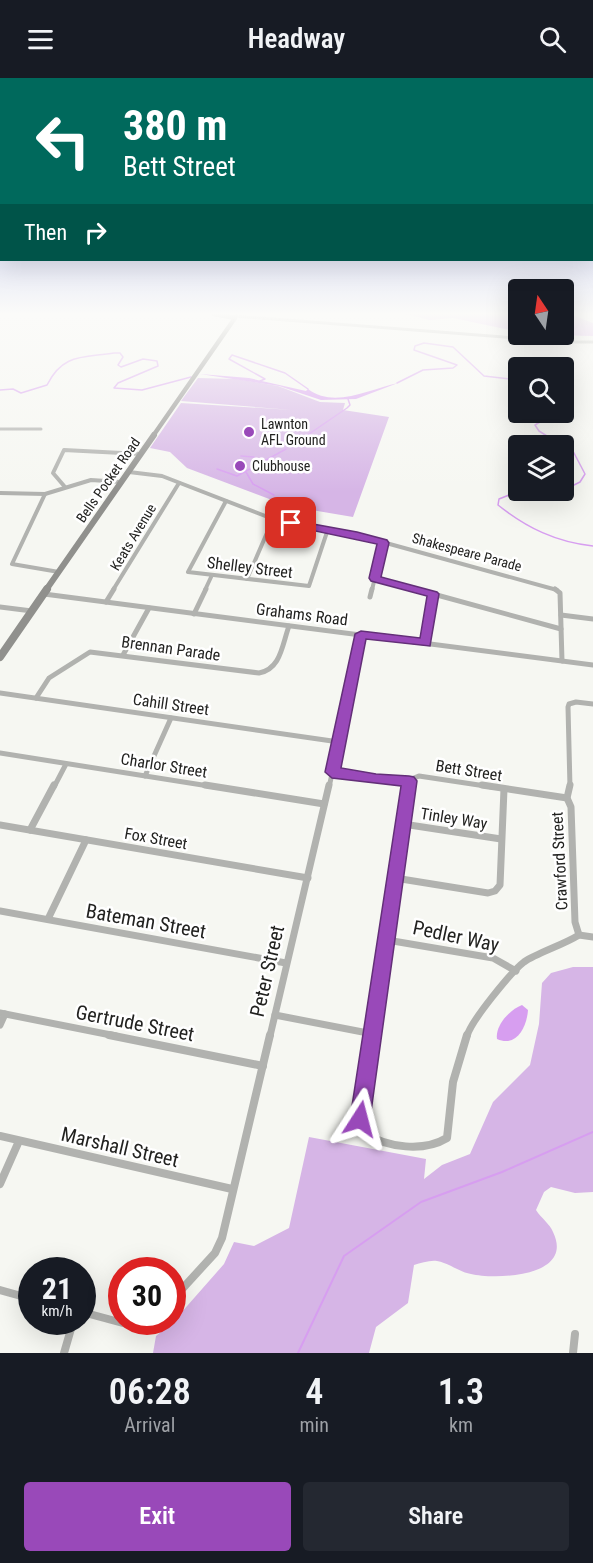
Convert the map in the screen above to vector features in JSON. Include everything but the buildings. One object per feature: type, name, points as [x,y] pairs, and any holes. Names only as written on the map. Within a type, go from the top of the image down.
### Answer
[{"type":"main road","name":"Bells Pocket Road","points":[[0,657],[196,374]]},
{"type":"street","points":[[0,434],[1,429],[41,429]]},
{"type":"street","points":[[65,488],[53,473],[64,450],[141,454]]},
{"type":"street","name":"Shakespeare Parade","points":[[129,472],[162,476],[273,519],[328,529],[554,588],[560,593],[562,661]]},
{"type":"street","points":[[0,493],[45,494],[92,480],[122,482]]},
{"type":"street","name":"Keats Avenue","points":[[106,602],[179,483]]},
{"type":"street","points":[[45,494],[12,564],[59,572]]},
{"type":"street","name":"Shelley Street","points":[[226,501],[188,572],[309,586]]},
{"type":"street","points":[[247,579],[273,519]]},
{"type":"street","points":[[309,586],[328,529]]},
{"type":"street","points":[[370,597],[383,543]]},
{"type":"street","points":[[194,614],[212,575]]},
{"type":"street","points":[[375,578],[561,629]]},
{"type":"street","name":"Grahams Road","points":[[44,594],[593,665]]},
{"type":"street","points":[[425,643],[433,594]]},
{"type":"street","points":[[0,607],[32,611]]},
{"type":"street","points":[[123,655],[149,608]]},
{"type":"street","points":[[561,615],[593,619]]},
{"type":"street","name":"Brennan Parade","points":[[36,698],[49,678],[86,654],[96,652],[264,673],[275,666],[289,626]]},
{"type":"street","name":"Peter Street","points":[[186,1285],[215,1253],[222,1238],[308,878],[361,634]]},
{"type":"street","name":"Cahill Street","points":[[0,693],[339,742]]},
{"type":"street","name":"Crawford Street","points":[[579,935],[575,922],[571,807],[567,798],[570,790],[568,707],[572,702],[593,704]]},
{"type":"street","points":[[145,776],[171,718]]},
{"type":"street","name":"Charlor Street","points":[[0,753],[324,804]]},
{"type":"street","points":[[30,830],[66,764]]},
{"type":"street","name":"Bett Street","points":[[332,772],[376,779],[409,781],[419,776],[567,798]]},
{"type":"street","points":[[409,781],[361,1126],[371,1137],[422,1148],[441,1143],[447,1138],[453,1082],[469,1028],[516,971],[529,959],[563,945],[579,935],[593,937]]},
{"type":"street","points":[[395,878],[488,893],[495,891],[500,885],[504,789]]},
{"type":"street","name":"Tinley Way","points":[[403,824],[501,839]]},
{"type":"street","name":"Fox Street","points":[[0,825],[308,878]]},
{"type":"street","points":[[48,919],[86,840]]},
{"type":"street","name":"Bateman Street","points":[[0,911],[286,963]]},
{"type":"street","name":"Pedler Way","points":[[387,939],[493,958],[516,971]]},
{"type":"street","points":[[0,1025],[3,1014]]},
{"type":"street","name":"Gertrude Street","points":[[3,1014],[263,1066]]},
{"type":"street","points":[[275,1015],[373,1034]]},
{"type":"street","name":"Marshall Street","points":[[0,1136],[232,1189]]},
{"type":"street","points":[[0,1184],[19,1141]]},
{"type":"street","points":[[0,1290],[18,1295]]},
{"type":"street","points":[[573,1353],[575,1334]]},
{"type":"street","points":[[64,1353],[69,1335]]},
{"type":"shaded area","points":[[200,374],[249,378],[306,391],[308,389],[318,395],[329,397],[352,396],[398,383],[356,399],[321,400],[279,386]]},
{"type":"shaded area","points":[[198,378],[236,379],[278,386],[320,402],[345,403],[343,410],[389,417],[353,517],[288,506],[187,468],[170,452],[150,448],[181,403],[292,410],[181,401]]},
{"type":"shaded area","points":[[573,967],[593,967],[593,1192],[575,1193],[551,1187],[544,1192],[536,1210],[553,1232],[557,1247],[553,1258],[543,1267],[530,1272],[497,1276],[467,1273],[437,1261],[414,1265],[408,1303],[376,1327],[369,1353],[153,1353],[157,1335],[186,1335],[186,1307],[224,1264],[234,1242],[254,1246],[289,1228],[309,1137],[426,1159],[424,1179],[442,1165],[470,1154],[493,1102],[530,1065],[539,1024],[542,983],[551,973]]},
{"type":"shaded area","points":[[522,1005],[528,1010],[526,1023],[520,1034],[510,1041],[497,1039],[498,1029],[504,1019]]},
{"type":"waterway","points":[[0,390],[13,389],[21,393],[47,385],[54,374]]},
{"type":"waterway","points":[[140,374],[118,383],[114,388],[142,390],[191,377]]},
{"type":"waterway","points":[[255,374],[265,379],[260,381]]},
{"type":"waterway","points":[[286,374],[308,389]]},
{"type":"waterway","points":[[397,383],[416,374]]},
{"type":"waterway","points":[[481,374],[484,376],[508,379]]},
{"type":"waterway","points":[[290,447],[347,408],[350,405],[348,399]]},
{"type":"waterway","points":[[538,423],[535,425],[545,435]]},
{"type":"waterway","points":[[217,469],[237,476],[286,449]]},
{"type":"waterway","points":[[574,453],[585,474],[580,482],[574,485]]},
{"type":"waterway","points":[[241,456],[254,457]]},
{"type":"waterway","points":[[246,472],[253,484],[274,495]]},
{"type":"waterway","points":[[508,495],[499,499],[498,505],[520,521],[542,533],[593,546]]},
{"type":"waterway","points":[[298,1353],[344,1256],[421,1202],[502,1172],[593,1132]]},
{"type":"place","name":"Lawnton AFL Ground","points":[[249,432]]},
{"type":"place","name":"Clubhouse","points":[[240,466]]},
{"type":"route","points":[[291,523],[357,535],[383,543],[375,578],[433,594],[425,643],[361,634],[347,710],[332,772],[376,779],[409,781],[360,1119]]}]
